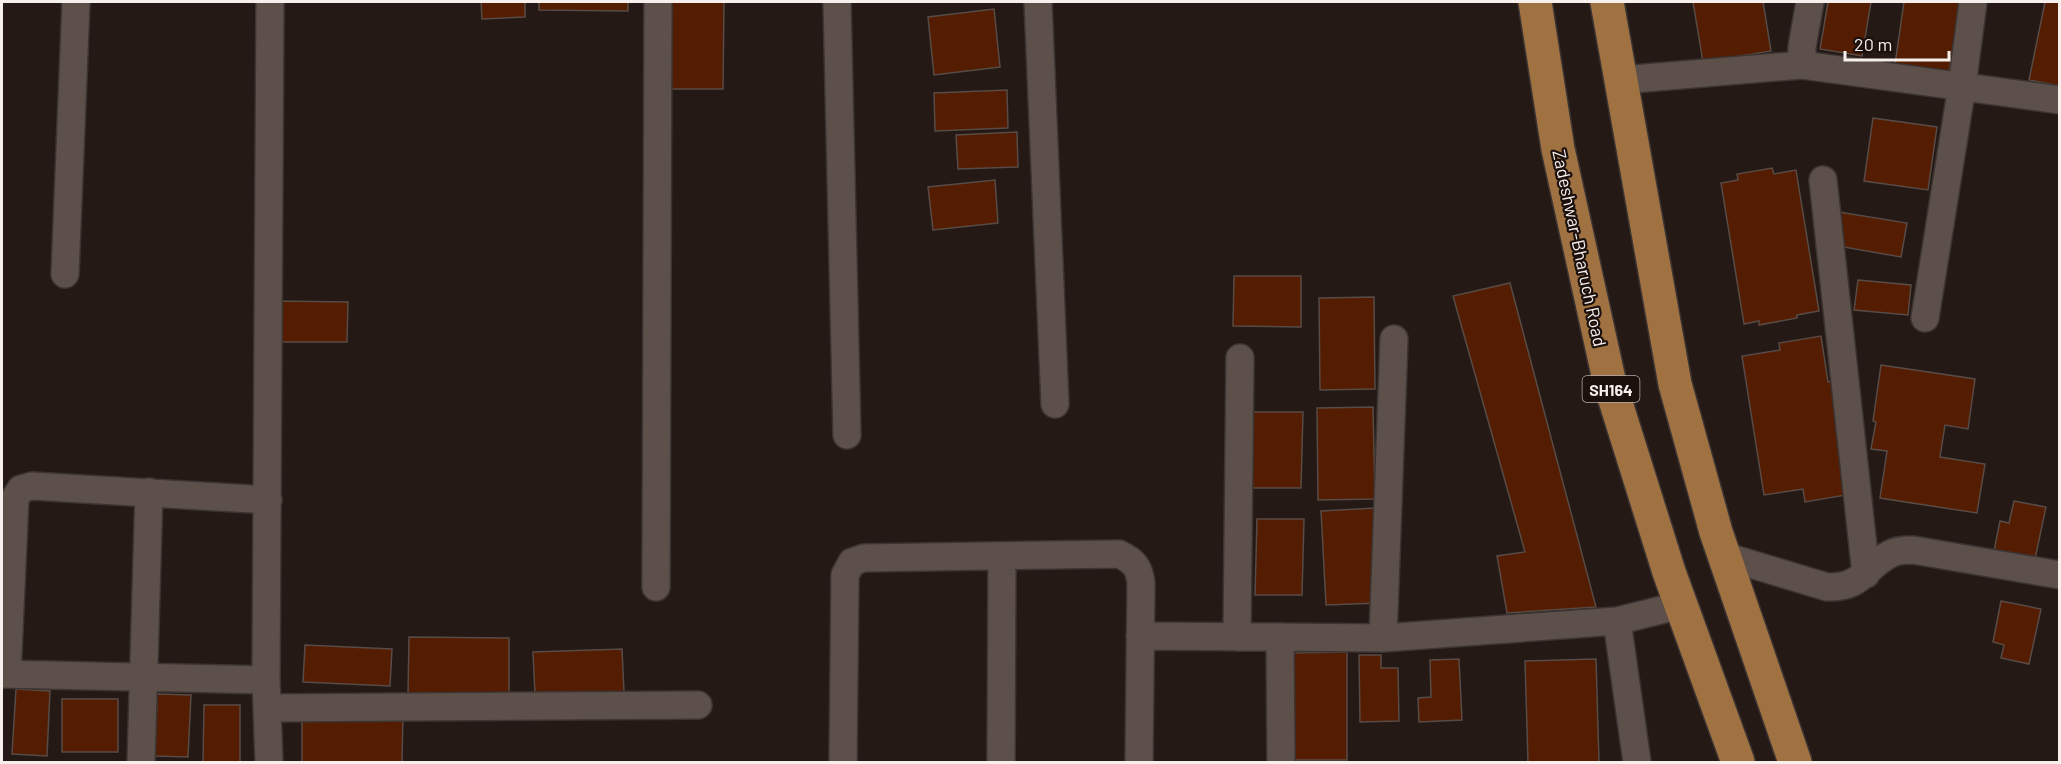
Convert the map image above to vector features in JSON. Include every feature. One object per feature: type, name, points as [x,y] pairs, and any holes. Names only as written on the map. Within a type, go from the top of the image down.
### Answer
[{"type":"main road","name":"Zadeshwar-Bharuch Road","points":[[1535,2],[1558,149],[1610,384],[1681,605],[1738,762]]},
{"type":"main road","points":[[1607,2],[1675,384],[1716,532],[1795,762]]},
{"type":"street","points":[[65,274],[76,2]]},
{"type":"street","points":[[269,762],[266,680],[270,2]]},
{"type":"street","points":[[656,587],[658,2]]},
{"type":"street","points":[[837,2],[847,435]]},
{"type":"street","points":[[1038,2],[1055,404]]},
{"type":"street","points":[[1802,65],[1802,47],[1810,2]]},
{"type":"street","points":[[1925,318],[1973,2]]},
{"type":"street","points":[[1621,80],[1802,65],[2060,100]]},
{"type":"street","points":[[1823,180],[1866,574]]},
{"type":"street","points":[[1383,638],[1394,339]]},
{"type":"street","points":[[1237,637],[1240,358]]},
{"type":"street","points":[[266,680],[4,674],[15,498],[26,487],[268,500]]},
{"type":"street","points":[[141,762],[149,492]]},
{"type":"street","points":[[1724,556],[1827,587],[1843,588],[1866,574],[1892,552],[1913,549],[2060,576]]},
{"type":"street","points":[[843,762],[844,575],[852,562],[864,558],[1119,554],[1131,559],[1139,569],[1142,584],[1139,762]]},
{"type":"street","points":[[1001,762],[1002,556]]},
{"type":"street","points":[[1140,636],[1383,638],[1617,621],[1681,605]]},
{"type":"street","points":[[1617,621],[1637,762]]},
{"type":"street","points":[[1280,637],[1281,762]]},
{"type":"street","points":[[267,708],[698,705]]},
{"type":"building","points":[[481,2],[525,2],[525,17],[482,19]]},
{"type":"building","points":[[539,2],[628,2],[628,11],[539,10]]},
{"type":"building","points":[[668,2],[724,2],[723,89],[667,89]]},
{"type":"building","points":[[1693,2],[1763,2],[1771,51],[1703,62]]},
{"type":"building","points":[[1828,2],[1871,2],[1862,56],[1820,49]]},
{"type":"building","points":[[1904,2],[1960,2],[1948,78],[1894,71]]},
{"type":"building","points":[[2045,2],[2060,2],[2060,86],[2029,80]]},
{"type":"building","points":[[994,9],[1000,67],[934,75],[928,17]]},
{"type":"building","points":[[1007,90],[1008,128],[935,131],[934,93]]},
{"type":"building","points":[[1873,118],[1937,127],[1928,190],[1864,181]]},
{"type":"building","points":[[1017,132],[1018,167],[958,169],[956,135]]},
{"type":"building","points":[[1772,168],[1774,174],[1796,170],[1819,311],[1797,315],[1797,318],[1759,325],[1759,321],[1744,324],[1721,183],[1738,180],[1737,174]]},
{"type":"building","points":[[995,180],[998,223],[933,230],[928,187]]},
{"type":"building","points":[[1839,212],[1907,223],[1901,257],[1832,245]]},
{"type":"building","points":[[1234,276],[1301,276],[1301,327],[1233,326]]},
{"type":"building","points":[[1858,280],[1911,285],[1908,315],[1854,310]]},
{"type":"building","points":[[1510,283],[1596,607],[1507,613],[1497,556],[1525,552],[1453,296]]},
{"type":"building","points":[[1374,297],[1375,389],[1320,390],[1319,298]]},
{"type":"building","points":[[276,301],[348,302],[347,342],[275,342]]},
{"type":"building","points":[[1821,336],[1828,382],[1836,381],[1843,427],[1836,428],[1846,495],[1805,502],[1803,489],[1764,495],[1742,356],[1780,350],[1779,343]]},
{"type":"building","points":[[1881,365],[1975,379],[1968,429],[1945,425],[1940,457],[1985,464],[1977,513],[1880,498],[1887,451],[1871,449]]},
{"type":"building","points":[[1373,407],[1375,499],[1318,500],[1317,408]]},
{"type":"building","points":[[1253,412],[1303,412],[1301,488],[1251,488]]},
{"type":"building","points":[[2014,501],[2046,507],[2035,559],[1994,551],[2000,521],[2009,523]]},
{"type":"building","points":[[1375,508],[1380,603],[1326,605],[1321,511]]},
{"type":"building","points":[[1257,519],[1304,519],[1302,595],[1255,595]]},
{"type":"building","points":[[2001,601],[2041,609],[2029,664],[2001,658],[2004,645],[1993,642]]},
{"type":"building","points":[[409,637],[509,638],[509,695],[408,694]]},
{"type":"building","points":[[305,645],[392,649],[390,686],[303,682]]},
{"type":"building","points":[[622,649],[624,692],[535,695],[533,652]]},
{"type":"building","points":[[1347,652],[1347,760],[1291,760],[1290,653]]},
{"type":"building","points":[[1359,655],[1381,655],[1381,668],[1398,668],[1399,721],[1360,722]]},
{"type":"building","points":[[1459,659],[1462,720],[1419,722],[1418,698],[1431,697],[1430,660]]},
{"type":"building","points":[[1596,659],[1599,762],[1528,762],[1525,661]]},
{"type":"building","points":[[16,689],[50,691],[47,756],[12,754]]},
{"type":"building","points":[[157,694],[191,695],[188,757],[155,756]]},
{"type":"building","points":[[62,699],[118,699],[118,752],[62,752]]},
{"type":"building","points":[[204,705],[240,705],[240,762],[203,762]]},
{"type":"building","points":[[302,713],[403,714],[402,762],[302,762]]}]
